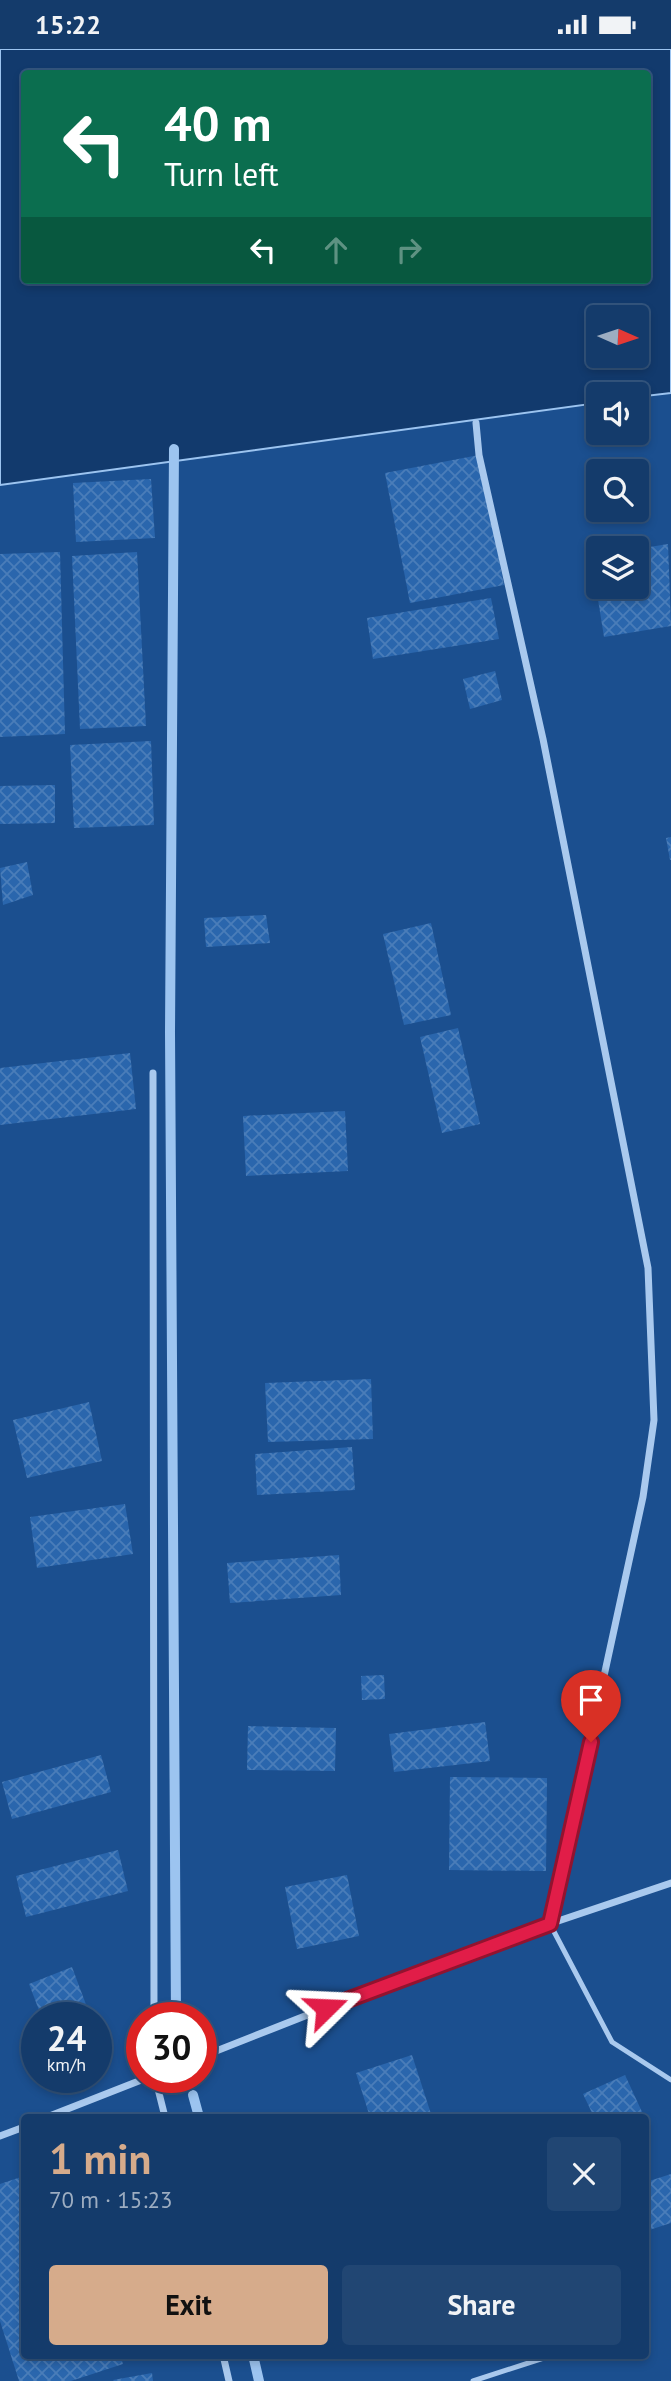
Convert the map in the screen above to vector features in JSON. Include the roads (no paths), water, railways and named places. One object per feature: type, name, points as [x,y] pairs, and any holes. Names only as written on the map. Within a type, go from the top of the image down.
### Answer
[{"type":"street","points":[[476,423],[479,454],[543,739],[648,1268],[653,1356],[654,1420],[643,1497],[550,1924]]},
{"type":"street","points":[[153,1073],[154,2002]]},
{"type":"street","points":[[217,2051],[475,1949],[671,1883]]},
{"type":"street","points":[[55,2114],[126,2086]]},
{"type":"street","points":[[159,2093],[164,2114]]},
{"type":"street","points":[[0,2136],[21,2128]]},
{"type":"street","points":[[224,2359],[229,2381]]},
{"type":"lane","points":[[550,1924],[612,2042],[671,2080]]},
{"type":"lane","points":[[472,2381],[541,2359]]},
{"type":"water","points":[[0,49],[671,49],[671,393],[649,396],[649,382],[586,382],[586,405],[0,485]]},
{"type":"waterway","points":[[174,449],[170,1032],[176,2002]]},
{"type":"waterway","points":[[193,2095],[198,2114]]},
{"type":"waterway","points":[[254,2359],[259,2381]]}]
